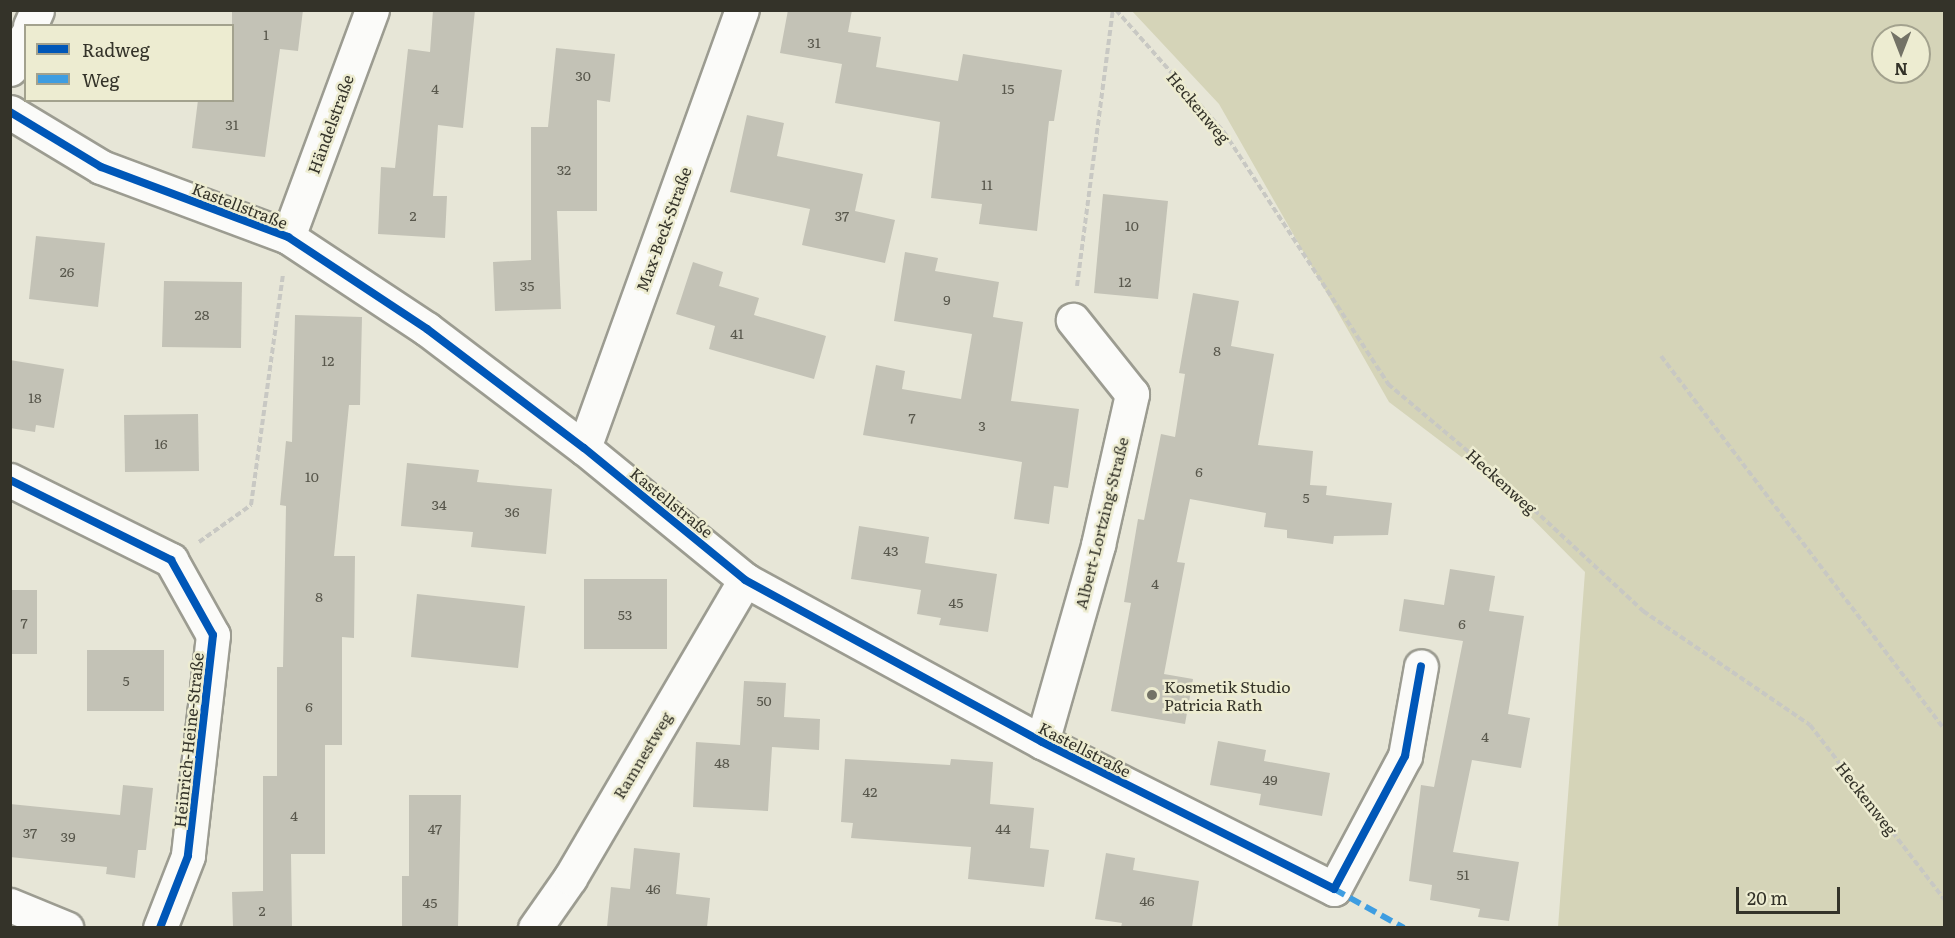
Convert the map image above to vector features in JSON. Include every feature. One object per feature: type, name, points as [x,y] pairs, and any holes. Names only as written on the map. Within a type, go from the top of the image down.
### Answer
[{"type":"street","points":[[31,24],[37,10]]},
{"type":"street","name":"Händelstraße","points":[[288,237],[372,10]]},
{"type":"street","name":"Max-Beck-Straße","points":[[584,448],[742,10]]},
{"type":"street","points":[[10,69],[24,40]]},
{"type":"street","name":"Kastellstraße","points":[[10,112],[101,167],[288,237],[427,329],[584,448],[746,580],[1042,742],[1334,890],[1405,756],[1421,666]]},
{"type":"street","name":"Albert-Lortzing-Straße","points":[[1042,742],[1098,545],[1132,394],[1073,320]]},
{"type":"street","points":[[10,480],[171,561]]},
{"type":"street","name":"Heinrich-Heine-Straße","points":[[160,927],[188,856],[213,635],[171,561]]},
{"type":"street","name":"Ramnestweg","points":[[535,927],[570,878],[746,580]]},
{"type":"street","points":[[10,905],[66,927]]},
{"type":"path","points":[[1073,320],[1115,10]]},
{"type":"path","points":[[171,561],[251,506],[288,237]]},
{"type":"path","points":[[1661,356],[1944,729]]},
{"type":"green space","points":[[1132,11],[1944,11],[1944,927],[1558,927],[1585,572],[1501,487],[1389,402],[1219,104]]},
{"type":"building","points":[[232,10],[303,10],[298,51],[280,49],[265,157],[192,148],[198,102],[234,102],[234,24],[232,24]]},
{"type":"building","points":[[433,10],[475,10],[463,128],[438,125],[433,196],[447,196],[445,238],[378,234],[381,167],[395,168],[408,49],[430,52]]},
{"type":"building","points":[[788,10],[852,10],[848,32],[881,37],[876,67],[958,81],[963,54],[1062,70],[1054,121],[1049,121],[1037,231],[979,224],[982,204],[931,198],[940,122],[835,103],[842,64],[780,53]]},
{"type":"building","points":[[556,48],[615,54],[610,102],[597,100],[597,211],[557,211],[561,309],[495,311],[493,262],[531,260],[531,127],[548,127]]},
{"type":"building","points":[[747,115],[784,123],[777,156],[863,174],[855,211],[895,220],[885,263],[802,245],[810,209],[730,192]]},
{"type":"building","points":[[1103,194],[1168,201],[1158,299],[1094,293]]},
{"type":"building","points":[[36,236],[105,243],[98,307],[29,299]]},
{"type":"building","points":[[905,252],[938,258],[935,271],[999,282],[993,317],[1023,322],[1011,401],[1079,409],[1068,488],[1054,486],[1049,524],[1014,519],[1022,462],[863,435],[876,365],[905,371],[902,389],[961,399],[972,334],[894,321]]},
{"type":"building","points":[[693,262],[723,272],[719,286],[759,298],[754,315],[826,336],[814,379],[709,349],[715,326],[676,314]]},
{"type":"building","points":[[164,281],[242,282],[241,348],[162,347]]},
{"type":"building","points":[[1193,293],[1239,301],[1231,346],[1274,354],[1258,445],[1313,451],[1310,485],[1327,486],[1326,495],[1392,503],[1388,535],[1334,536],[1333,544],[1287,538],[1287,530],[1264,527],[1266,513],[1190,499],[1177,562],[1185,563],[1164,674],[1193,679],[1185,724],[1111,711],[1131,603],[1124,602],[1138,519],[1144,520],[1161,434],[1175,437],[1185,374],[1179,373]]},
{"type":"building","points":[[295,315],[362,317],[360,405],[349,405],[334,556],[355,556],[354,638],[342,637],[342,745],[325,745],[325,854],[291,854],[292,927],[233,927],[232,892],[263,891],[263,776],[277,776],[277,667],[283,667],[286,506],[280,505],[286,441],[292,442]]},
{"type":"building","points":[[10,360],[64,369],[54,428],[36,425],[35,432],[10,428]]},
{"type":"building","points":[[198,414],[199,471],[125,472],[124,415]]},
{"type":"building","points":[[407,463],[479,470],[477,482],[552,489],[546,554],[471,547],[473,532],[401,526]]},
{"type":"building","points":[[859,526],[929,537],[925,563],[997,574],[988,632],[939,625],[941,618],[917,614],[921,590],[851,579]]},
{"type":"building","points":[[1450,569],[1495,576],[1489,611],[1524,616],[1508,714],[1530,718],[1521,768],[1472,760],[1453,852],[1519,862],[1509,921],[1478,917],[1480,909],[1430,900],[1432,885],[1409,881],[1421,785],[1434,787],[1463,641],[1399,631],[1404,599],[1444,605]]},
{"type":"building","points":[[584,579],[667,579],[667,649],[584,649]]},
{"type":"building","points":[[10,590],[37,590],[37,654],[10,654]]},
{"type":"building","points":[[417,594],[525,606],[518,668],[411,657]]},
{"type":"building","points":[[87,650],[164,650],[164,711],[87,711]]},
{"type":"building","points":[[744,681],[786,683],[784,717],[820,719],[819,750],[772,747],[768,811],[693,807],[696,742],[740,745]]},
{"type":"building","points":[[1218,741],[1266,750],[1264,761],[1330,773],[1322,816],[1259,805],[1261,794],[1210,785]]},
{"type":"building","points":[[845,759],[950,765],[951,759],[993,762],[990,804],[1034,808],[1030,848],[1049,850],[1044,887],[968,879],[971,847],[851,838],[853,823],[841,822]]},
{"type":"building","points":[[123,785],[153,788],[146,850],[138,850],[135,878],[106,874],[107,867],[10,857],[10,804],[120,815]]},
{"type":"building","points":[[409,795],[461,795],[458,927],[402,927],[402,876],[409,876]]},
{"type":"building","points":[[634,848],[680,853],[676,894],[710,898],[707,927],[607,927],[611,887],[630,889]]},
{"type":"building","points":[[1106,853],[1135,858],[1133,870],[1199,881],[1192,927],[1121,927],[1122,923],[1095,919]]},
{"type":"marked path","points":[[1334,889],[1404,928]]},
{"type":"cycle path","points":[[10,112],[101,167],[288,237],[427,329],[584,448],[745,580],[1042,742],[1334,889],[1405,756],[1421,666]]},
{"type":"cycle path","points":[[10,480],[171,560],[213,635],[188,856],[160,928]]},
{"type":"place","name":"Kosmetik Studio Patricia Rath","points":[[1152,695]]}]
